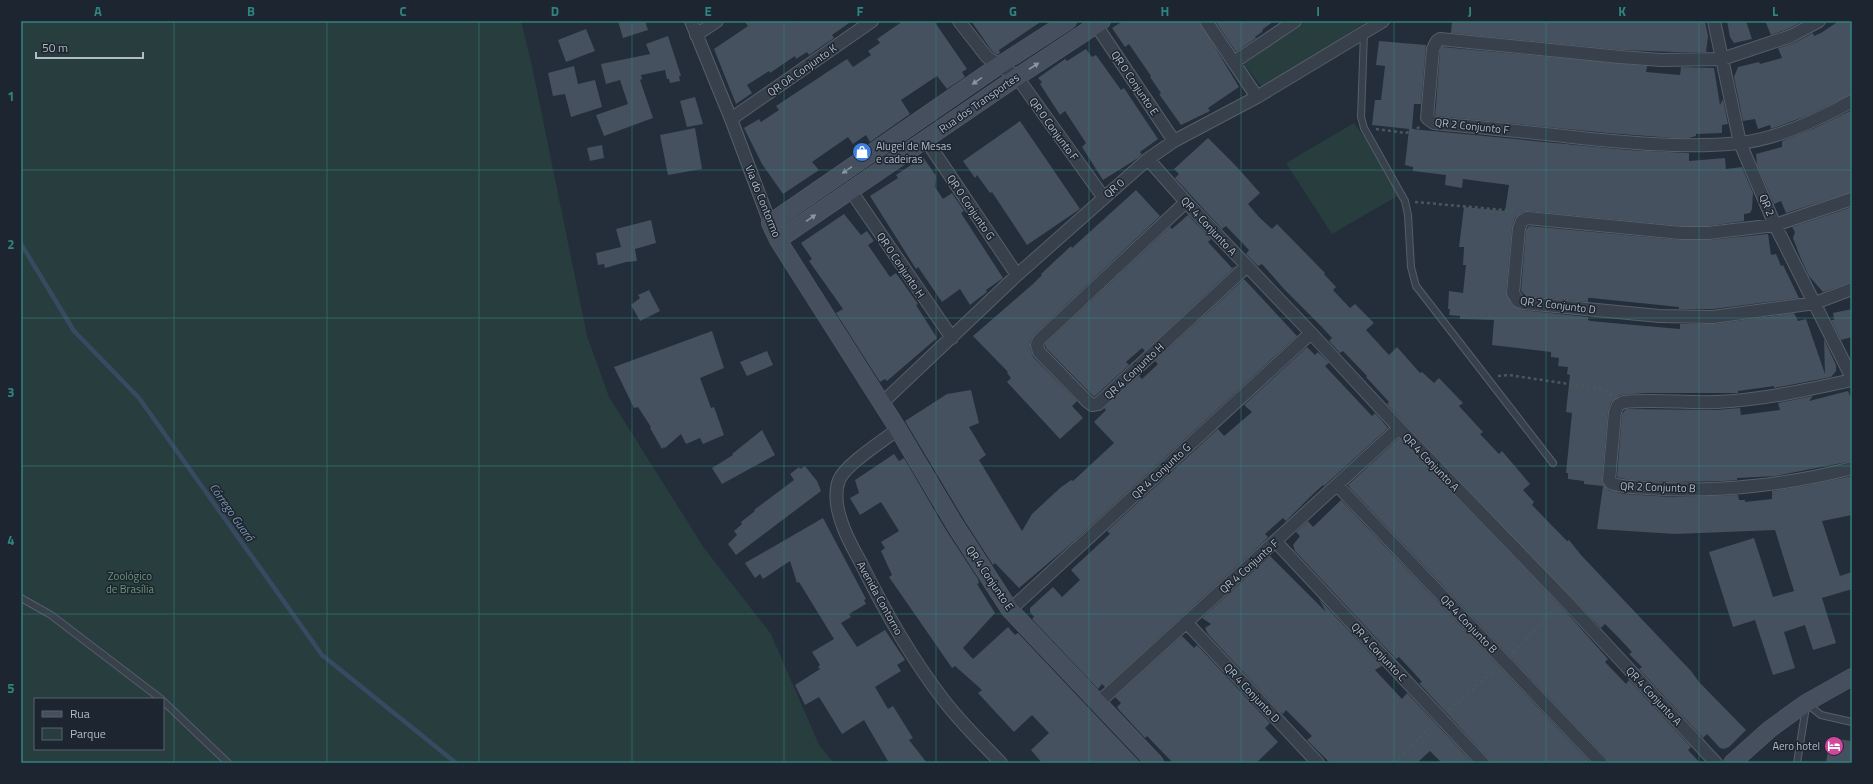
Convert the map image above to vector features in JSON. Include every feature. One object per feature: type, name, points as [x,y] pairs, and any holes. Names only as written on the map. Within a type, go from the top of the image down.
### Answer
[{"type":"street","name":"Via do Contormo","points":[[691,21],[778,240],[898,429]]},
{"type":"street","points":[[696,35],[716,21]]},
{"type":"street","name":"QR 0A Conjunto K","points":[[731,119],[872,21]]},
{"type":"street","name":"QR 0 Conjunto F","points":[[959,21],[987,57],[998,66],[1017,77],[1104,198]]},
{"type":"street","points":[[1206,21],[1257,97]]},
{"type":"street","points":[[1234,62],[1295,21]]},
{"type":"street","name":"QR 0","points":[[881,404],[1017,275],[1148,159],[1174,141],[1257,97],[1383,21]]},
{"type":"street","name":"QR 2","points":[[1714,21],[1740,143],[1776,225],[1852,379]]},
{"type":"street","points":[[1722,59],[1791,36],[1819,21]]},
{"type":"street","name":"Rua dos Transportes","points":[[770,223],[998,66],[1065,22]]},
{"type":"street","name":"Rua dos Transportes","points":[[778,240],[1099,23]]},
{"type":"street","name":"QR 0 Conjunto E","points":[[1099,23],[1174,141]]},
{"type":"street","name":"QR 2 Conjunto F","points":[[1722,59],[1661,60],[1440,39],[1434,44],[1432,49],[1426,113],[1429,121],[1434,123],[1651,144],[1740,143],[1792,129],[1828,115],[1852,101]]},
{"type":"street","name":"QR 0 Conjunto G","points":[[926,140],[1017,275]]},
{"type":"street","name":"QR 4 Conjunto A","points":[[1148,159],[1186,202],[1311,332],[1399,428],[1564,599],[1716,763]]},
{"type":"street","name":"QR 0 Conjunto H","points":[[851,191],[952,338]]},
{"type":"street","points":[[1527,218],[1681,233],[1709,233],[1776,225],[1852,200]]},
{"type":"street","name":"QR 4 Conjunto H","points":[[1186,202],[1039,340],[1037,345],[1039,352],[1088,402],[1092,405],[1098,404],[1247,266]]},
{"type":"street","name":"QR 2 Conjunto D","points":[[1527,218],[1522,221],[1519,228],[1513,293],[1518,301],[1659,316],[1700,317],[1713,317],[1815,303]]},
{"type":"street","points":[[1815,303],[1852,289]]},
{"type":"street","name":"QR 4 Conjunto G","points":[[1010,610],[1311,332]]},
{"type":"street","points":[[1618,405],[1631,401],[1716,402],[1757,398],[1806,391],[1852,379]]},
{"type":"street","name":"QR 2 Conjunto B","points":[[1618,405],[1615,412],[1609,480],[1611,484],[1663,489],[1717,488],[1798,480],[1852,468]]},
{"type":"street","name":"QR 4 Conjunto F","points":[[1098,703],[1399,428]]},
{"type":"street","name":"QR 4 Conjunto E","points":[[898,429],[955,525],[1010,610],[1155,763]]},
{"type":"street","name":"Avenida Contorno","points":[[898,429],[854,463],[842,476],[836,491],[837,505],[841,520],[883,608],[908,647],[942,698],[1001,763]]},
{"type":"street","name":"QR 4 Conjunto B","points":[[1337,485],[1601,763]]},
{"type":"street","name":"QR 4 Conjunto C","points":[[1276,542],[1483,763]]},
{"type":"street","name":"QR 4 Conjunto D","points":[[1186,622],[1318,763]]},
{"type":"street","points":[[1732,763],[1770,729],[1806,703],[1852,677]]},
{"type":"lane","points":[[1364,32],[1361,118],[1364,128],[1405,201],[1408,215],[1411,267],[1416,286],[1553,463]]},
{"type":"lane","points":[[21,598],[57,619],[159,698]]},
{"type":"lane","points":[[164,702],[228,763]]},
{"type":"lane","points":[[1806,703],[1821,715],[1852,722]]},
{"type":"lane","points":[[1797,763],[1806,703]]},
{"type":"path","points":[[1364,128],[1406,133],[1415,131],[1429,121]]},
{"type":"path","points":[[1405,201],[1514,210],[1527,218]]},
{"type":"path","points":[[1488,380],[1502,375],[1509,375],[1602,389],[1607,391],[1618,405]]},
{"type":"path","points":[[1394,763],[1440,717],[1505,661],[1564,599]]},
{"type":"green space","name":"Zoológico de Brasília","points":[[21,21],[521,21],[532,66],[587,336],[609,397],[704,548],[771,634],[819,745],[834,763],[21,763]]},
{"type":"green space","points":[[1305,21],[1368,21],[1263,89],[1244,64]]},
{"type":"green space","points":[[1354,123],[1380,159],[1399,195],[1332,234],[1286,163]]},
{"type":"building","points":[[618,21],[645,21],[648,30],[623,38]]},
{"type":"building","points":[[744,21],[797,21],[798,23],[801,21],[852,21],[832,35],[834,38],[809,55],[807,52],[796,59],[795,56],[770,73],[769,71],[747,85],[752,93],[736,104],[714,49],[748,26]]},
{"type":"building","points":[[903,21],[934,21],[967,69],[962,72],[965,77],[947,89],[937,76],[901,100],[910,114],[870,142],[866,135],[853,144],[848,137],[812,162],[819,170],[783,194],[762,164],[744,128],[759,119],[761,122],[779,110],[776,106],[847,59],[853,67],[871,55],[868,51],[880,43],[877,39]]},
{"type":"building","points":[[971,21],[1042,21],[999,50],[1000,53],[997,55],[992,51]]},
{"type":"building","points":[[1123,21],[1199,21],[1239,87],[1208,108],[1210,111],[1181,125],[1159,94],[1161,93],[1150,77],[1151,76],[1129,44],[1125,47],[1112,28]]},
{"type":"building","points":[[1215,21],[1274,21],[1263,29],[1262,32],[1255,37],[1256,38],[1236,52]]},
{"type":"building","points":[[1452,21],[1705,21],[1708,36],[1706,52],[1621,50],[1451,33]]},
{"type":"building","points":[[1727,21],[1746,21],[1752,39],[1734,43],[1730,37]]},
{"type":"building","points":[[1765,21],[1803,21],[1788,29],[1771,35]]},
{"type":"building","points":[[1839,21],[1852,21],[1852,94],[1809,115],[1771,129],[1770,125],[1758,129],[1755,119],[1743,121],[1734,77],[1738,67],[1759,62],[1760,64],[1782,58],[1778,48],[1794,43],[1813,33],[1814,36],[1821,33]]},
{"type":"building","points":[[586,29],[595,51],[566,62],[558,40]]},
{"type":"building","points":[[668,36],[681,76],[679,76],[680,81],[670,83],[669,79],[667,79],[665,70],[641,75],[642,79],[640,80],[653,118],[604,136],[596,115],[628,104],[620,80],[606,84],[601,64],[650,54],[646,44]]},
{"type":"building","points":[[1379,41],[1426,45],[1421,104],[1414,104],[1412,129],[1628,150],[1689,153],[1689,161],[1725,158],[1726,169],[1742,167],[1753,193],[1752,209],[1750,213],[1744,214],[1744,221],[1709,226],[1681,226],[1528,211],[1523,212],[1515,218],[1512,227],[1506,293],[1512,305],[1522,310],[1588,317],[1588,320],[1591,321],[1680,329],[1680,324],[1714,324],[1794,313],[1798,321],[1806,319],[1825,374],[1824,339],[1836,365],[1836,371],[1831,377],[1774,388],[1774,386],[1738,391],[1738,393],[1646,393],[1621,395],[1611,402],[1608,411],[1602,480],[1603,484],[1608,490],[1624,494],[1673,497],[1738,495],[1739,500],[1745,500],[1745,502],[1772,499],[1772,491],[1852,476],[1852,515],[1822,521],[1840,576],[1852,572],[1852,589],[1822,598],[1836,643],[1813,650],[1805,625],[1784,632],[1795,668],[1773,675],[1755,620],[1733,627],[1709,552],[1754,538],[1773,597],[1794,591],[1775,530],[1675,534],[1597,529],[1603,486],[1584,484],[1584,481],[1568,479],[1568,473],[1566,473],[1572,413],[1566,412],[1570,375],[1567,374],[1568,367],[1558,366],[1559,358],[1551,357],[1551,352],[1492,345],[1494,320],[1460,319],[1460,316],[1449,315],[1449,291],[1463,293],[1466,265],[1463,265],[1464,247],[1459,247],[1464,207],[1505,211],[1509,185],[1463,179],[1462,188],[1445,185],[1446,175],[1413,171],[1413,167],[1405,165],[1409,129],[1372,125],[1375,100],[1381,100],[1385,66],[1376,65]]},
{"type":"building","points":[[1442,47],[1647,66],[1646,72],[1680,75],[1681,67],[1714,68],[1720,105],[1723,99],[1728,124],[1722,125],[1722,133],[1696,134],[1696,136],[1689,138],[1673,138],[1437,116],[1435,114],[1440,51]]},
{"type":"building","points":[[1086,49],[1092,57],[1096,55],[1121,90],[1124,88],[1158,139],[1140,152],[1142,154],[1138,158],[1103,180],[1082,147],[1086,143],[1065,111],[1060,115],[1040,84],[1042,82],[1038,78],[1065,59],[1067,61]]},
{"type":"building","points":[[574,66],[578,84],[595,80],[602,107],[571,117],[565,94],[553,96],[548,73]]},
{"type":"building","points":[[695,97],[703,124],[687,127],[680,101]]},
{"type":"building","points":[[1852,110],[1852,192],[1786,213],[1781,201],[1774,204],[1757,165],[1756,154],[1782,147],[1782,141],[1815,128]]},
{"type":"building","points":[[1020,121],[1080,209],[1027,245],[992,192],[990,193],[977,175],[975,178],[963,161]]},
{"type":"building","points":[[695,128],[702,169],[668,175],[660,135]]},
{"type":"building","points":[[1208,138],[1260,193],[1248,204],[1259,217],[1272,229],[1277,224],[1325,273],[1324,274],[1336,287],[1333,290],[1350,308],[1355,304],[1374,323],[1366,330],[1389,355],[1397,347],[1420,373],[1422,372],[1434,383],[1439,378],[1463,403],[1459,406],[1483,432],[1480,434],[1499,454],[1502,451],[1530,484],[1523,490],[1534,502],[1532,505],[1567,541],[1569,540],[1581,555],[1691,671],[1699,682],[1746,730],[1729,747],[1724,749],[1720,748],[1707,734],[1703,738],[1639,669],[1642,667],[1629,654],[1632,652],[1617,636],[1605,624],[1601,628],[1404,423],[1387,404],[1389,402],[1366,377],[1367,376],[1343,351],[1340,353],[1329,341],[1332,338],[1320,325],[1284,289],[1262,264],[1258,266],[1246,254],[1249,250],[1226,226],[1222,229],[1175,178],[1179,174],[1174,169]]},
{"type":"building","points":[[602,145],[604,158],[590,161],[587,148]]},
{"type":"building","points":[[923,157],[936,176],[935,187],[943,199],[952,193],[964,211],[961,213],[1003,278],[986,290],[987,292],[970,305],[960,289],[942,302],[918,267],[916,269],[870,196],[898,178],[896,175]]},
{"type":"building","points":[[1136,190],[1160,216],[1034,335],[1030,342],[1033,357],[1077,401],[1072,406],[1083,418],[1060,439],[1007,382],[1011,378],[1007,373],[1008,372],[973,336],[1034,283],[1042,275],[1041,274],[1071,246],[1072,248]]},
{"type":"building","points":[[1852,207],[1852,282],[1823,292],[1809,276],[1793,238],[1795,232],[1792,227]]},
{"type":"building","points":[[844,214],[861,235],[867,231],[874,241],[868,245],[890,277],[896,273],[918,304],[916,305],[937,338],[887,381],[885,379],[880,382],[836,313],[843,309],[809,261],[812,259],[801,243]]},
{"type":"building","points":[[1188,215],[1211,239],[1208,242],[1232,268],[1236,266],[1145,351],[1142,348],[1126,362],[1129,365],[1094,397],[1046,348],[1045,344],[1170,227],[1172,229]]},
{"type":"building","points":[[651,220],[656,243],[635,249],[637,261],[626,262],[605,268],[604,264],[598,265],[596,253],[621,247],[616,229]]},
{"type":"building","points":[[1529,226],[1681,240],[1710,240],[1768,234],[1771,255],[1776,254],[1799,298],[1713,309],[1679,309],[1679,307],[1591,298],[1588,298],[1588,302],[1526,296],[1521,291],[1526,230]]},
{"type":"building","points":[[1244,279],[1297,336],[1072,543],[1019,588],[995,563],[993,565],[964,520],[905,421],[947,394],[971,390],[979,423],[969,427],[986,455],[979,460],[1022,531],[1032,514],[1060,488],[1071,480],[1073,481],[1114,443],[1094,422],[1106,410],[1104,408],[1139,376],[1142,379],[1158,364],[1155,361]]},
{"type":"building","points":[[649,290],[660,311],[640,321],[631,305],[640,298],[638,295]]},
{"type":"building","points":[[1852,309],[1852,337],[1841,340],[1831,320],[1834,320],[1833,313]]},
{"type":"building","points":[[712,331],[724,368],[700,378],[711,408],[714,407],[724,435],[703,444],[700,438],[686,444],[681,434],[662,449],[650,428],[651,427],[638,407],[634,408],[614,367]]},
{"type":"building","points":[[1307,347],[1315,355],[1318,352],[1329,363],[1325,366],[1372,416],[1375,413],[1388,428],[1324,486],[1323,485],[1286,521],[1283,518],[1265,534],[1268,537],[1260,545],[1105,687],[1102,684],[1098,689],[1032,619],[1034,617],[1030,612],[1030,608],[1053,587],[1062,597],[1080,580],[1071,570],[1110,534],[1107,531],[1218,429],[1224,436],[1252,412],[1244,405]]},
{"type":"building","points":[[767,351],[773,365],[747,376],[740,362]]},
{"type":"building","points":[[1848,391],[1852,400],[1852,461],[1776,476],[1737,478],[1737,480],[1724,481],[1673,482],[1630,480],[1617,477],[1622,414],[1626,409],[1716,410],[1740,408],[1741,415],[1780,410],[1778,403],[1813,396],[1809,401]]},
{"type":"building","points":[[762,430],[775,455],[722,484],[712,468],[733,455],[732,454]]},
{"type":"building","points":[[1399,438],[1559,604],[1608,659],[1605,662],[1626,684],[1629,680],[1691,747],[1688,750],[1700,763],[1608,763],[1606,758],[1352,490],[1348,485]]},
{"type":"building","points":[[894,454],[899,461],[904,458],[946,530],[978,579],[979,583],[977,584],[995,613],[963,648],[973,659],[1008,627],[1015,635],[1018,633],[1141,763],[1042,763],[1031,750],[1049,733],[1032,715],[1014,732],[978,693],[982,690],[955,666],[952,668],[889,577],[892,575],[881,551],[885,548],[881,542],[899,531],[881,502],[860,515],[850,498],[859,493],[855,480]]},
{"type":"building","points":[[805,466],[817,481],[821,491],[736,555],[728,544],[737,535],[734,531],[742,524],[741,522],[755,511],[754,510],[794,480],[790,474],[799,467],[800,469]]},
{"type":"building","points":[[1341,500],[1591,763],[1490,763],[1488,758],[1419,683],[1422,682],[1414,673],[1399,657],[1396,659],[1295,551],[1293,545],[1300,536],[1296,532],[1308,521],[1313,527]]},
{"type":"building","points":[[823,518],[866,599],[864,600],[866,604],[849,614],[851,617],[841,623],[857,647],[885,630],[905,660],[897,665],[901,671],[875,687],[888,709],[893,706],[913,738],[909,740],[927,763],[889,763],[864,720],[842,734],[819,697],[805,705],[795,685],[820,669],[818,667],[820,665],[812,652],[834,639],[799,582],[797,583],[790,561],[763,579],[760,574],[755,578],[745,563]]},
{"type":"building","points":[[1270,556],[1326,612],[1319,599],[1382,666],[1375,670],[1402,699],[1407,693],[1473,763],[1442,763],[1430,751],[1417,763],[1330,763],[1307,740],[1312,736],[1286,710],[1283,714],[1280,712],[1208,634],[1205,628],[1211,624],[1202,618]]},
{"type":"building","points":[[1182,636],[1194,648],[1197,645],[1270,723],[1265,728],[1278,742],[1256,763],[1173,763],[1147,736],[1145,738],[1117,707],[1121,703],[1115,697]]},
{"type":"building","points":[[1830,738],[1852,741],[1852,763],[1826,763]]},
{"type":"waterway","name":"Córrego Guará","points":[[21,244],[74,331],[139,398],[322,655],[456,763]]},
{"type":"place","name":"Alugel de Mesas e cadeiras","points":[[862,152]]},
{"type":"place","name":"Aero hotel","points":[[1834,746]]}]
